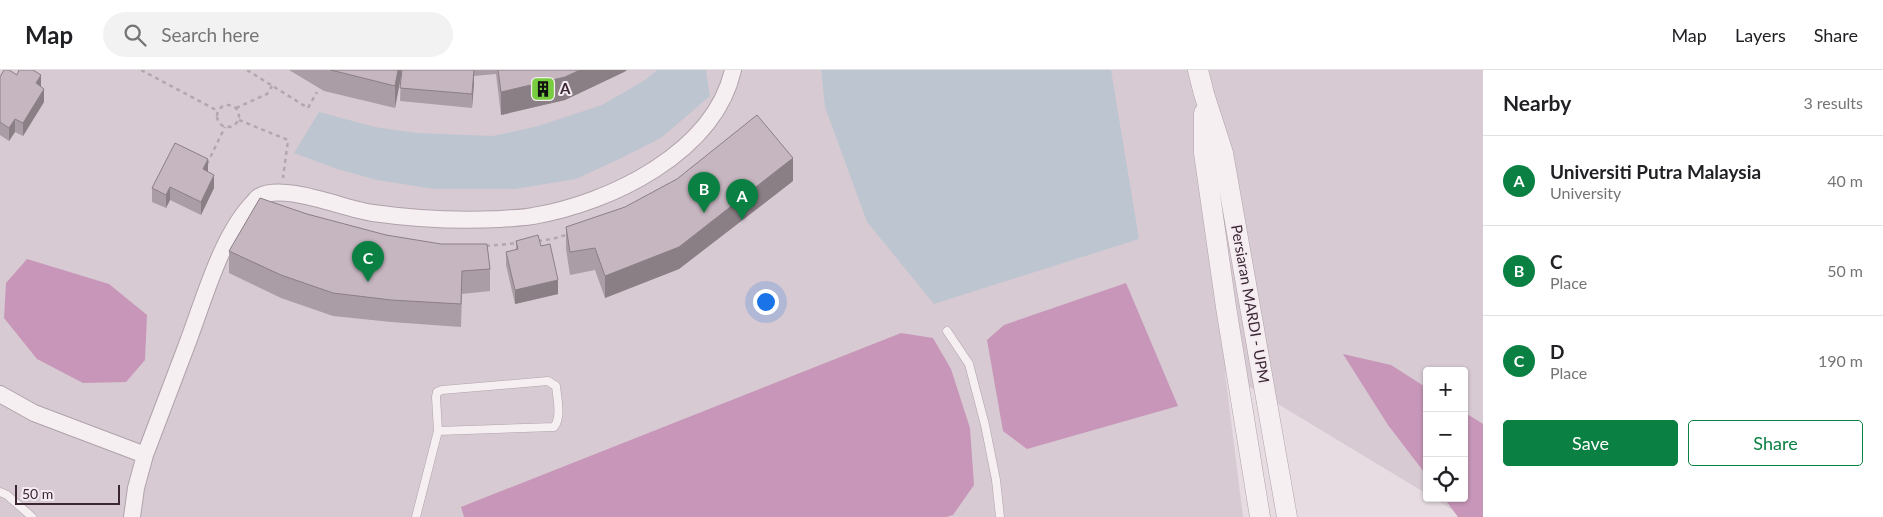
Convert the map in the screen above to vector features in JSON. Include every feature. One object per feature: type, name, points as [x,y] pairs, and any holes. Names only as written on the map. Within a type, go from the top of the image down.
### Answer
[{"type":"street","points":[[132,517],[136,488],[145,455],[218,262],[233,230],[259,196],[280,192],[306,196],[370,213],[421,219],[475,220],[533,216],[573,206],[614,192],[649,172],[682,149],[704,126],[723,100],[733,70]]},
{"type":"street","name":"Persiaran MARDI - UPM","points":[[1198,70],[1223,153],[1287,517]]},
{"type":"street","name":"Persiaran MARDI - UPM","points":[[1204,94],[1204,153],[1226,307],[1260,517]]},
{"type":"street","points":[[0,394],[34,413],[145,455]]},
{"type":"street","points":[[1244,517],[1253,476]]},
{"type":"lane","points":[[947,332],[969,364],[985,425],[996,480],[1000,517]]},
{"type":"lane","points":[[416,517],[438,431],[437,392],[442,390],[548,382],[556,386],[558,423],[554,427],[438,431]]},
{"type":"lane","points":[[0,492],[7,495],[32,517]]},
{"type":"path","points":[[141,70],[218,111]]},
{"type":"path","points":[[247,70],[308,108],[317,92]]},
{"type":"path","points":[[236,108],[267,94],[272,86]]},
{"type":"path","points":[[226,105],[233,106],[239,113],[238,120],[233,126],[225,127],[218,122],[218,111],[226,105]]},
{"type":"path","points":[[238,120],[288,140],[280,192]]},
{"type":"path","points":[[206,165],[225,127]]},
{"type":"shaded area","points":[[0,70],[1483,70],[1483,517],[1464,517],[1440,502],[1468,502],[1468,367],[1423,367],[1423,492],[1225,372],[1243,517],[0,517]]},
{"type":"shaded area","points":[[657,70],[706,70],[710,96],[661,138],[576,179],[515,189],[434,189],[377,180],[337,169],[294,153],[319,112],[375,127],[417,133],[493,136],[538,126],[602,105],[645,80]]},
{"type":"shaded area","points":[[821,70],[1111,70],[1139,239],[934,304],[867,222],[825,107]]},
{"type":"shaded area","points":[[27,259],[109,284],[147,315],[145,360],[126,382],[83,383],[37,359],[4,318],[6,283]]},
{"type":"shaded area","points":[[1126,283],[1178,406],[1027,449],[1003,431],[987,340],[1004,325]]},
{"type":"shaded area","points":[[901,333],[933,338],[951,369],[970,428],[974,485],[953,515],[946,517],[464,517],[461,507]]},
{"type":"shaded area","points":[[1343,354],[1391,365],[1423,385],[1423,471],[1388,425]]},
{"type":"shaded area","points":[[1468,415],[1483,424],[1483,517],[1458,517],[1447,502],[1468,502]]},
{"type":"building","points":[[4,70],[9,70],[17,75],[19,70],[33,70],[41,75],[36,83],[44,89],[23,123],[15,119],[9,128],[0,122],[0,77]]},
{"type":"building","points":[[331,70],[398,70],[395,86]]},
{"type":"building","points":[[402,70],[474,70],[472,94],[400,88]]},
{"type":"building","points":[[498,70],[580,70],[565,77],[501,92]]},
{"type":"building","points":[[757,115],[793,158],[679,247],[605,276],[595,248],[570,252],[566,227],[625,207],[677,179]]},
{"type":"building","points":[[175,143],[208,159],[203,169],[214,175],[201,202],[170,187],[166,195],[152,188]]},
{"type":"building","points":[[260,198],[307,214],[386,235],[441,244],[487,244],[490,269],[462,271],[461,304],[391,300],[333,293],[281,275],[229,251]]},
{"type":"building","points":[[538,235],[541,246],[550,244],[558,280],[515,290],[506,252],[518,249],[516,241]]},
{"type":"place","name":"A","points":[[543,89]]},
{"type":"place","name":"C","points":[[704,213]]},
{"type":"place","name":"Universiti Putra Malaysia","points":[[742,220]]},
{"type":"place","name":"D","points":[[368,282]]}]
